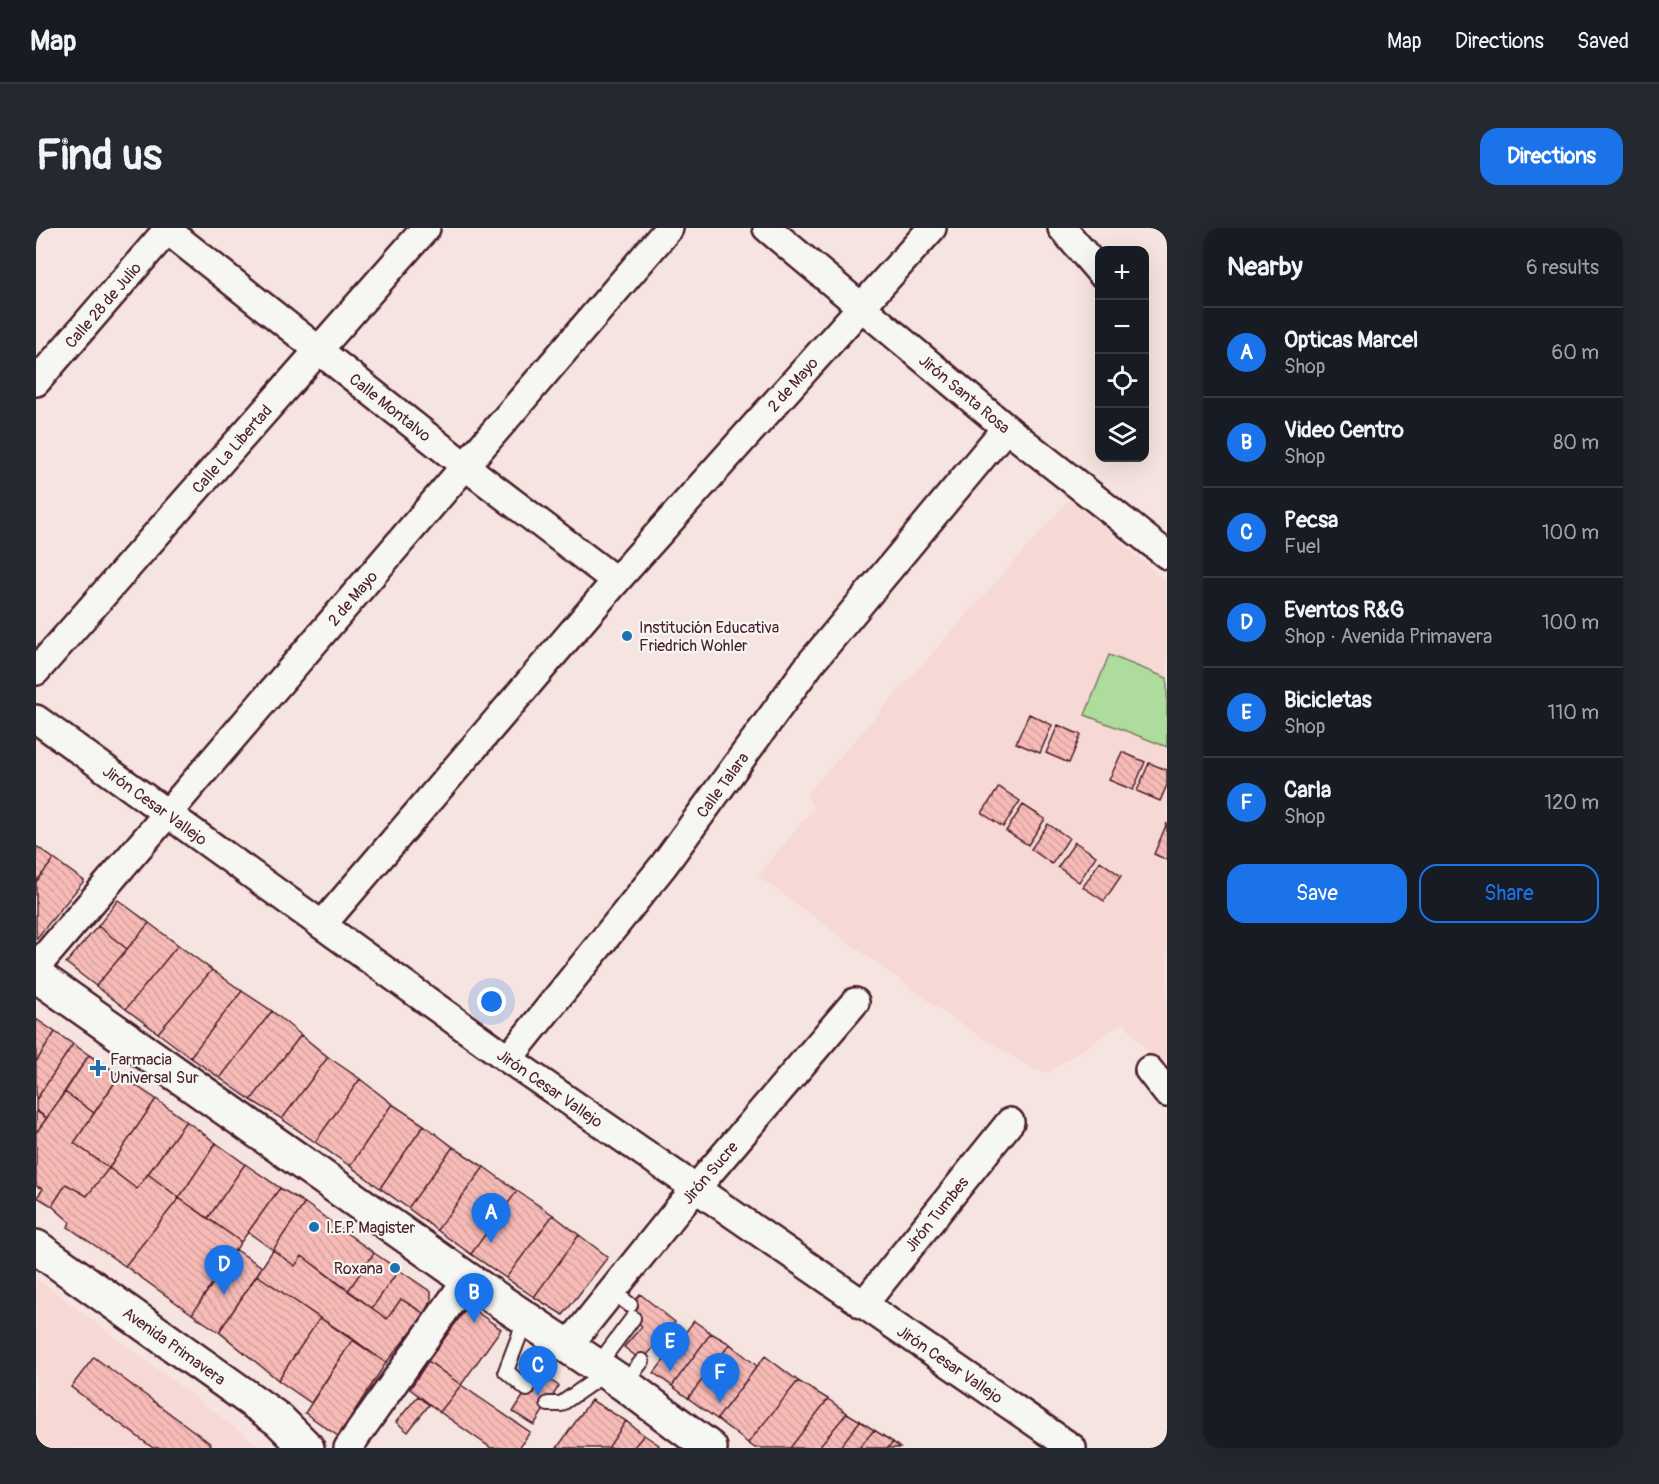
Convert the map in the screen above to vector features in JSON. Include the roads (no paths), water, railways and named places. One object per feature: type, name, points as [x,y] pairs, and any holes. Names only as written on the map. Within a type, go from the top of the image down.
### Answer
[{"type":"main road","points":[[36,975],[467,1279],[568,1346],[617,1371],[710,1448]]},
{"type":"main road","name":"Avenida Primavera","points":[[36,1247],[279,1420],[307,1448]]},
{"type":"street","name":"Calle La Libertad","points":[[36,672],[426,228]]},
{"type":"street","name":"2 de Mayo","points":[[36,967],[669,228]]},
{"type":"street","name":"Jirón Santa Rosa","points":[[767,228],[862,305],[1006,428],[1167,555]]},
{"type":"street","name":"2 de Mayo","points":[[322,925],[616,581],[932,228]]},
{"type":"street","points":[[1062,228],[1095,266]]},
{"type":"street","name":"Calle Montalvo","points":[[168,229],[465,466],[616,581]]},
{"type":"street","name":"Calle 28 de Julio","points":[[36,382],[168,229]]},
{"type":"street","name":"Calle Talara","points":[[508,1059],[663,866],[810,664],[1006,428]]},
{"type":"street","name":"Jirón Cesar Vallejo","points":[[36,719],[508,1059],[1072,1448]]},
{"type":"street","name":"Jirón Sucre","points":[[568,1346],[625,1305],[696,1188],[855,1002]]},
{"type":"street","points":[[1149,1070],[1167,1093]]},
{"type":"street","name":"Jirón Tumbes","points":[[863,1305],[1010,1122]]},
{"type":"street","points":[[348,1448],[467,1279]]},
{"type":"lane","points":[[548,1404],[561,1404],[617,1371],[625,1305]]},
{"type":"lane","points":[[527,1318],[506,1371],[527,1389]]},
{"type":"place","name":"Institución Educativa Friedrich Wohler","points":[[627,636]]},
{"type":"place","name":"Farmacia Universal Sur","points":[[98,1068]]},
{"type":"place","name":"I.E.P. Magister","points":[[314,1227]]},
{"type":"place","name":"Opticas Marcel","points":[[491,1243]]},
{"type":"place","name":"Roxana","points":[[395,1268]]},
{"type":"place","name":"Eventos R&G","points":[[224,1295]]},
{"type":"place","name":"Video Centro","points":[[474,1323]]},
{"type":"place","name":"Bicicletas","points":[[670,1372]]},
{"type":"place","name":"Pecsa","points":[[538,1396]]},
{"type":"place","name":"Carla","points":[[720,1403]]}]
